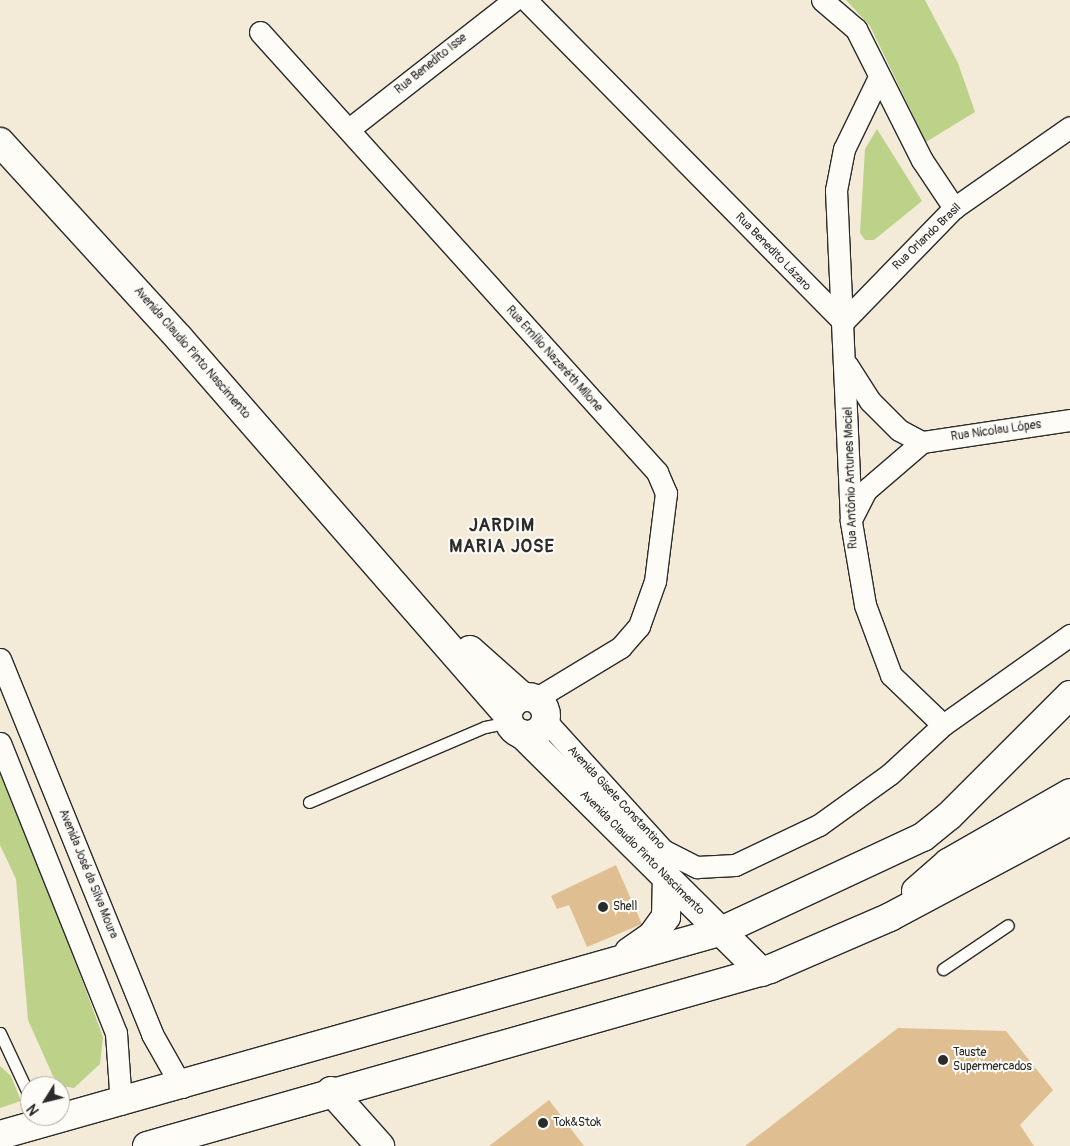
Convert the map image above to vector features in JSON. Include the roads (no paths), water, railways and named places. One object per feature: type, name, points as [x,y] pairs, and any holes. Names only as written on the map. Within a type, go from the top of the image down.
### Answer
[{"type":"main road","name":"Avenida Claudio Pinto Nascimento","points":[[0,142],[179,338],[379,568],[524,715],[667,877],[719,932],[762,972]]},
{"type":"main road","points":[[70,1114],[121,1104],[182,1087],[719,932],[923,836],[949,816],[1070,695]]},
{"type":"main road","points":[[885,919],[948,863],[1070,793]]},
{"type":"main road","points":[[147,1146],[332,1091],[762,972],[885,919],[1070,821]]},
{"type":"main road","points":[[604,965],[642,944],[661,926],[666,918],[667,877]]},
{"type":"main road","points":[[332,1091],[380,1146]]},
{"type":"main road","points":[[0,1135],[22,1126]]},
{"type":"street","name":"Rua Benedito Isse","points":[[349,130],[514,0]]},
{"type":"street","name":"Rua Benedito Lázaro","points":[[526,0],[842,322]]},
{"type":"street","points":[[822,0],[856,29],[876,62],[879,78],[922,160],[954,208]]},
{"type":"street","name":"Rua Emílio Nazaréth Milone","points":[[260,32],[657,472],[666,493],[655,581],[639,626],[621,647],[524,715]]},
{"type":"street","points":[[842,322],[836,190],[844,149],[879,78]]},
{"type":"street","name":"Rua Orlando Brasil","points":[[842,322],[954,208],[1070,127]]},
{"type":"street","name":"Rua Antônio Antunes Maciel","points":[[842,322],[847,365],[850,522],[865,605],[891,675],[943,725]]},
{"type":"street","points":[[847,365],[870,401],[899,430],[922,442],[866,490],[850,522]]},
{"type":"street","name":"Rua Nicolau Lópes","points":[[922,442],[1070,420]]},
{"type":"street","name":"Avenida Gisele Constantino","points":[[524,715],[663,850],[697,867],[735,865],[819,825],[890,774],[943,725],[1070,635]]},
{"type":"street","name":"Avenida José da Silva Moura","points":[[0,659],[152,1034],[182,1087]]},
{"type":"street","points":[[0,743],[116,1033],[121,1104]]},
{"type":"lane","points":[[309,802],[485,727],[524,715]]},
{"type":"lane","points":[[943,969],[1008,924]]},
{"type":"lane","points":[[0,1033],[20,1076]]},
{"type":"place","name":"Shell","points":[[603,907]]},
{"type":"place","name":"Tauste Supermercados","points":[[943,1060]]},
{"type":"place","name":"Tok&Stok","points":[[543,1123]]},
{"type":"district","name":"JARDIM MARIA JOSE","points":[[502,537]]}]
